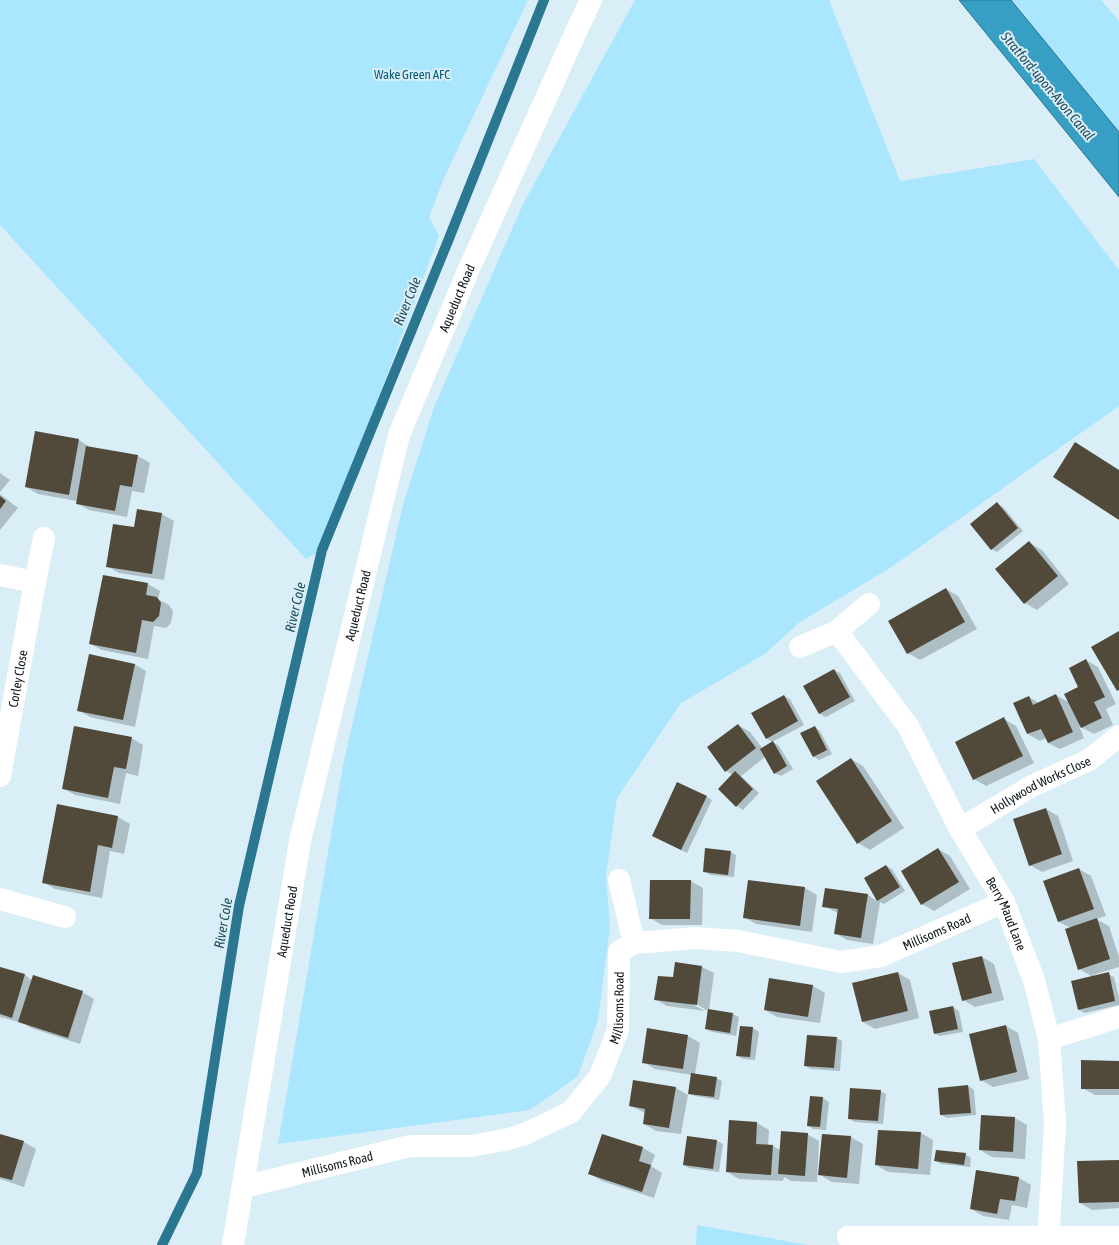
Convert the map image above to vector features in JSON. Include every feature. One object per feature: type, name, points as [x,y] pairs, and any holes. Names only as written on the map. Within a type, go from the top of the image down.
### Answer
[{"type":"street","name":"Aqueduct Road","points":[[233,1245],[300,841],[399,435],[468,271],[580,23],[592,0]]},
{"type":"street","name":"Corley Close","points":[[0,776],[44,538]]},
{"type":"street","points":[[0,575],[35,582]]},
{"type":"street","points":[[800,647],[838,631],[869,604]]},
{"type":"street","name":"Berry Maud Lane","points":[[838,631],[908,726],[960,829],[1004,902],[1034,980],[1049,1039],[1055,1123],[1048,1241]]},
{"type":"street","name":"Hollywood Works Close","points":[[960,829],[1032,786],[1089,760],[1119,736]]},
{"type":"street","points":[[619,880],[634,943]]},
{"type":"street","points":[[0,899],[65,917]]},
{"type":"street","name":"Millisoms Road","points":[[242,1187],[410,1146],[471,1146],[509,1139],[527,1133],[571,1112],[600,1076],[618,1030],[619,952],[634,943],[697,938],[738,941],[841,962],[881,956],[1004,902]]},
{"type":"street","points":[[1049,1039],[1119,1017]]},
{"type":"street","points":[[848,1237],[1048,1241],[1119,1237]]},
{"type":"green space","name":"Wake Green AFC","points":[[0,0],[528,0],[444,178],[429,217],[439,236],[322,550],[306,559],[0,225]]},
{"type":"green space","points":[[635,0],[829,0],[900,181],[1034,159],[1119,270],[1119,406],[890,568],[800,622],[765,654],[681,703],[617,798],[606,876],[610,927],[598,1020],[578,1076],[530,1110],[278,1144],[343,765],[403,505],[434,407],[523,204]]},
{"type":"green space","points":[[1012,0],[1101,0],[1119,21],[1119,132]]},
{"type":"green space","points":[[697,1225],[808,1245],[696,1245]]},
{"type":"water","name":"Stratford-upon-Avon Canal","points":[[959,0],[1011,0],[1119,132],[1119,197]]},
{"type":"building","points":[[35,431],[79,439],[69,495],[25,487]]},
{"type":"building","points":[[1075,442],[1119,470],[1119,520],[1053,477]]},
{"type":"building","points":[[86,446],[138,455],[132,487],[120,485],[115,511],[76,504]]},
{"type":"building","points":[[0,496],[6,501],[0,509]]},
{"type":"building","points":[[997,502],[1018,528],[991,550],[970,524]]},
{"type":"building","points":[[137,509],[162,513],[152,574],[106,567],[113,524],[134,527]]},
{"type":"building","points":[[1029,541],[1058,576],[1024,604],[995,569]]},
{"type":"building","points":[[103,575],[148,583],[146,595],[157,597],[161,603],[159,616],[153,622],[142,620],[136,653],[89,644]]},
{"type":"building","points":[[946,588],[965,622],[907,654],[888,621]]},
{"type":"building","points":[[1119,631],[1119,690],[1117,691],[1091,647]]},
{"type":"building","points":[[89,654],[135,664],[123,720],[77,711]]},
{"type":"building","points":[[1086,659],[1105,697],[1094,702],[1102,718],[1081,728],[1064,694],[1078,687],[1069,668]]},
{"type":"building","points":[[834,669],[850,697],[819,714],[803,686]]},
{"type":"building","points":[[1056,694],[1073,732],[1048,743],[1041,729],[1027,734],[1013,703],[1029,696],[1033,705]]},
{"type":"building","points":[[784,695],[798,721],[766,739],[751,713]]},
{"type":"building","points":[[1004,717],[1023,756],[973,780],[955,742]]},
{"type":"building","points":[[738,724],[756,748],[725,772],[707,747]]},
{"type":"building","points":[[74,726],[132,737],[126,769],[114,767],[108,798],[62,789]]},
{"type":"building","points":[[815,726],[827,750],[813,757],[800,733]]},
{"type":"building","points":[[773,741],[787,766],[774,774],[760,749]]},
{"type":"building","points":[[851,758],[892,821],[857,844],[816,781]]},
{"type":"building","points":[[735,771],[753,789],[736,807],[718,789]]},
{"type":"building","points":[[677,782],[707,796],[681,850],[652,836]]},
{"type":"building","points":[[57,804],[118,816],[112,848],[98,845],[90,892],[42,883]]},
{"type":"building","points":[[1046,808],[1062,854],[1029,866],[1013,819]]},
{"type":"building","points":[[705,848],[731,851],[728,875],[703,872]]},
{"type":"building","points":[[938,848],[959,882],[921,905],[901,871]]},
{"type":"building","points":[[886,865],[900,887],[877,901],[864,878]]},
{"type":"building","points":[[1079,868],[1094,909],[1058,922],[1043,881]]},
{"type":"building","points":[[650,880],[691,880],[690,919],[649,919]]},
{"type":"building","points":[[748,880],[805,887],[800,926],[743,918]]},
{"type":"building","points":[[825,888],[868,894],[861,938],[834,934],[838,909],[822,907]]},
{"type":"building","points":[[1097,918],[1110,959],[1078,970],[1065,929]]},
{"type":"building","points":[[982,956],[992,993],[962,1001],[952,963]]},
{"type":"building","points":[[675,962],[702,966],[697,1005],[654,1000],[658,976],[673,977]]},
{"type":"building","points":[[0,967],[25,974],[12,1018],[0,1014]]},
{"type":"building","points":[[898,972],[908,1011],[862,1022],[852,983]]},
{"type":"building","points":[[1109,972],[1115,1001],[1078,1010],[1071,981]]},
{"type":"building","points":[[33,975],[83,991],[68,1038],[18,1022]]},
{"type":"building","points":[[769,978],[813,985],[808,1017],[764,1010]]},
{"type":"building","points":[[953,1006],[958,1029],[934,1034],[929,1011]]},
{"type":"building","points":[[708,1009],[733,1013],[730,1033],[705,1029]]},
{"type":"building","points":[[1006,1025],[1017,1072],[980,1081],[969,1034]]},
{"type":"building","points":[[740,1026],[753,1027],[750,1057],[736,1056]]},
{"type":"building","points":[[647,1028],[688,1035],[683,1069],[642,1063]]},
{"type":"building","points":[[807,1035],[837,1037],[834,1068],[804,1066]]},
{"type":"building","points":[[1081,1060],[1119,1061],[1119,1089],[1081,1089]]},
{"type":"building","points":[[691,1073],[717,1077],[714,1097],[688,1094]]},
{"type":"building","points":[[633,1080],[676,1087],[669,1128],[643,1124],[645,1109],[629,1106]]},
{"type":"building","points":[[968,1085],[971,1113],[940,1115],[938,1088]]},
{"type":"building","points":[[850,1088],[881,1090],[878,1121],[848,1119]]},
{"type":"building","points":[[810,1096],[823,1097],[820,1127],[807,1126]]},
{"type":"building","points":[[981,1115],[1015,1117],[1013,1152],[979,1150]]},
{"type":"building","points":[[729,1120],[757,1122],[756,1144],[773,1145],[771,1175],[726,1172]]},
{"type":"building","points":[[878,1130],[921,1132],[918,1169],[875,1165]]},
{"type":"building","points":[[781,1131],[808,1133],[805,1176],[778,1174]]},
{"type":"building","points":[[0,1134],[24,1141],[12,1180],[0,1177]]},
{"type":"building","points":[[602,1134],[643,1147],[639,1161],[651,1165],[642,1192],[588,1174]]},
{"type":"building","points":[[822,1134],[851,1136],[847,1178],[818,1175]]},
{"type":"building","points":[[687,1136],[717,1140],[713,1169],[683,1165]]},
{"type":"building","points":[[936,1150],[966,1153],[964,1165],[934,1161]]},
{"type":"building","points":[[1119,1160],[1119,1202],[1079,1203],[1077,1161]]},
{"type":"building","points":[[976,1170],[1019,1177],[1015,1201],[1000,1199],[997,1214],[970,1209]]},
{"type":"waterway","name":"River Cole","points":[[162,1245],[197,1173],[239,906],[322,550],[544,0]]}]
